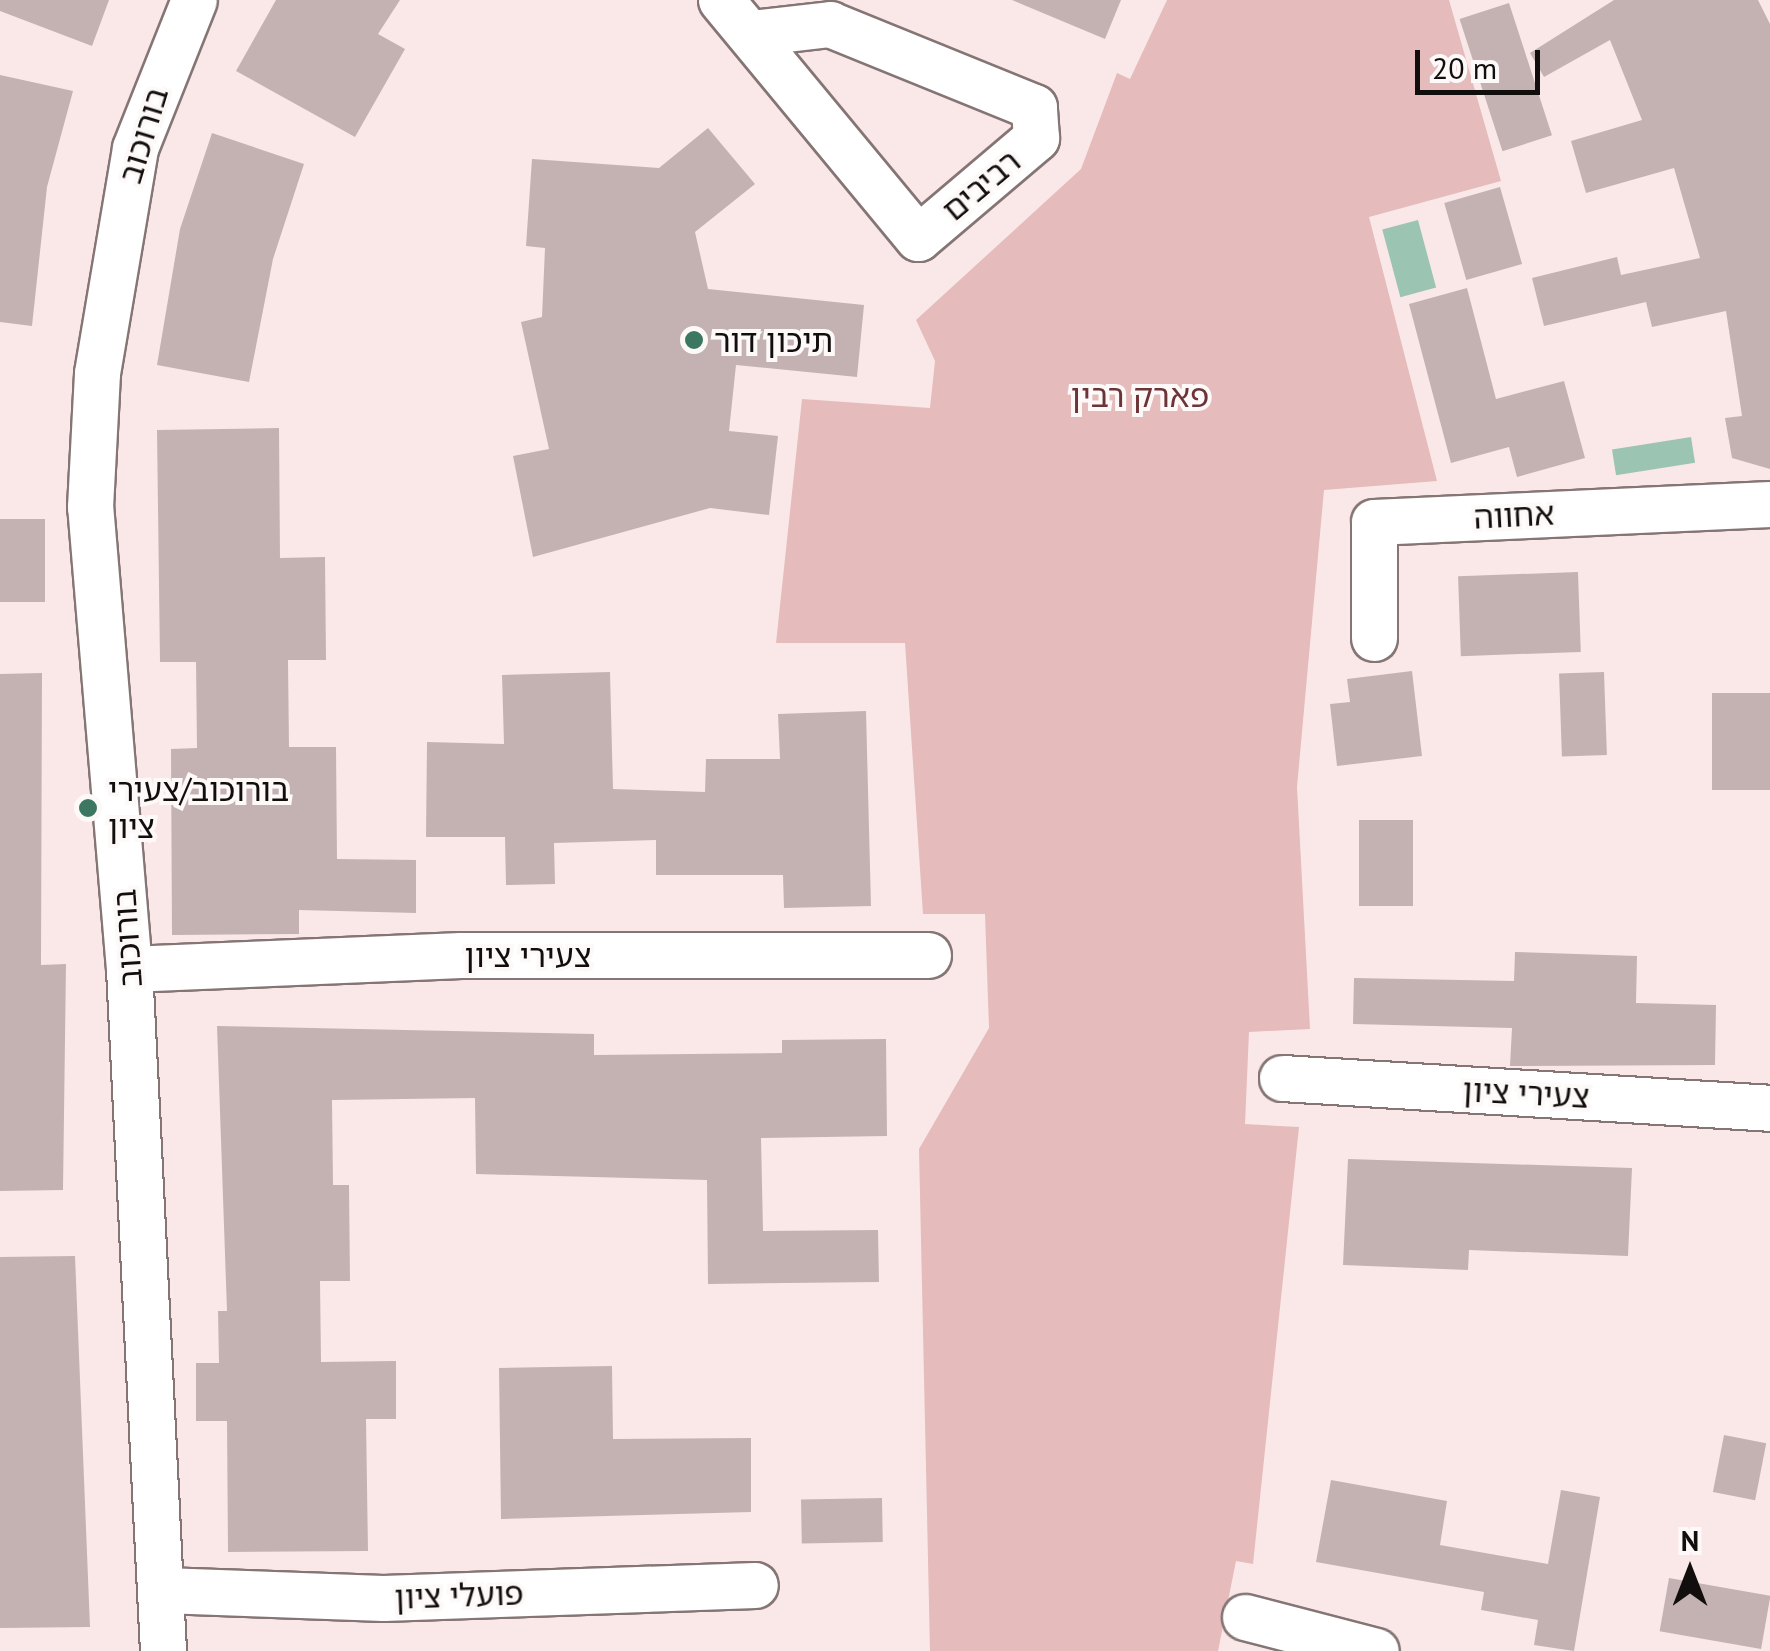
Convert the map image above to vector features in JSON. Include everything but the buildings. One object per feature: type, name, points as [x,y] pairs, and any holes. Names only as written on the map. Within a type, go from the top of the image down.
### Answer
[{"type":"street","name":"בורוכוב","points":[[163,1651],[163,1590],[129,968],[90,507],[97,373],[134,148],[194,0]]},
{"type":"street","name":"רביבים","points":[[721,0],[918,238],[1036,138],[1034,107],[830,24],[751,33]]},
{"type":"street","name":"אחווה","points":[[1374,638],[1374,522],[1770,504]]},
{"type":"street","name":"צעירי ציון","points":[[129,968],[462,955],[928,954]]},
{"type":"street","name":"צעירי ציון","points":[[1282,1078],[1770,1108]]},
{"type":"street","name":"פועלי ציון","points":[[163,1590],[384,1598],[755,1584]]},
{"type":"street","points":[[1246,1617],[1376,1651]]},
{"type":"green space","name":"פארק רבין","points":[[1167,0],[1449,0],[1501,181],[1369,217],[1437,481],[1324,490],[1297,787],[1310,1029],[1249,1032],[1245,1124],[1299,1127],[1253,1564],[1236,1561],[1218,1651],[930,1651],[919,1149],[989,1028],[985,914],[923,914],[905,643],[776,643],[802,399],[930,408],[935,361],[916,320],[1081,169],[1117,73],[1130,79]]},
{"type":"shaded area","points":[[1418,220],[1436,288],[1400,297],[1382,230]]},
{"type":"shaded area","points":[[1691,437],[1695,463],[1616,475],[1612,450]]},
{"type":"place","name":"תיכון דור","points":[[694,340]]},
{"type":"place","name":"בורוכוב/צעירי ציון","points":[[88,808]]}]
